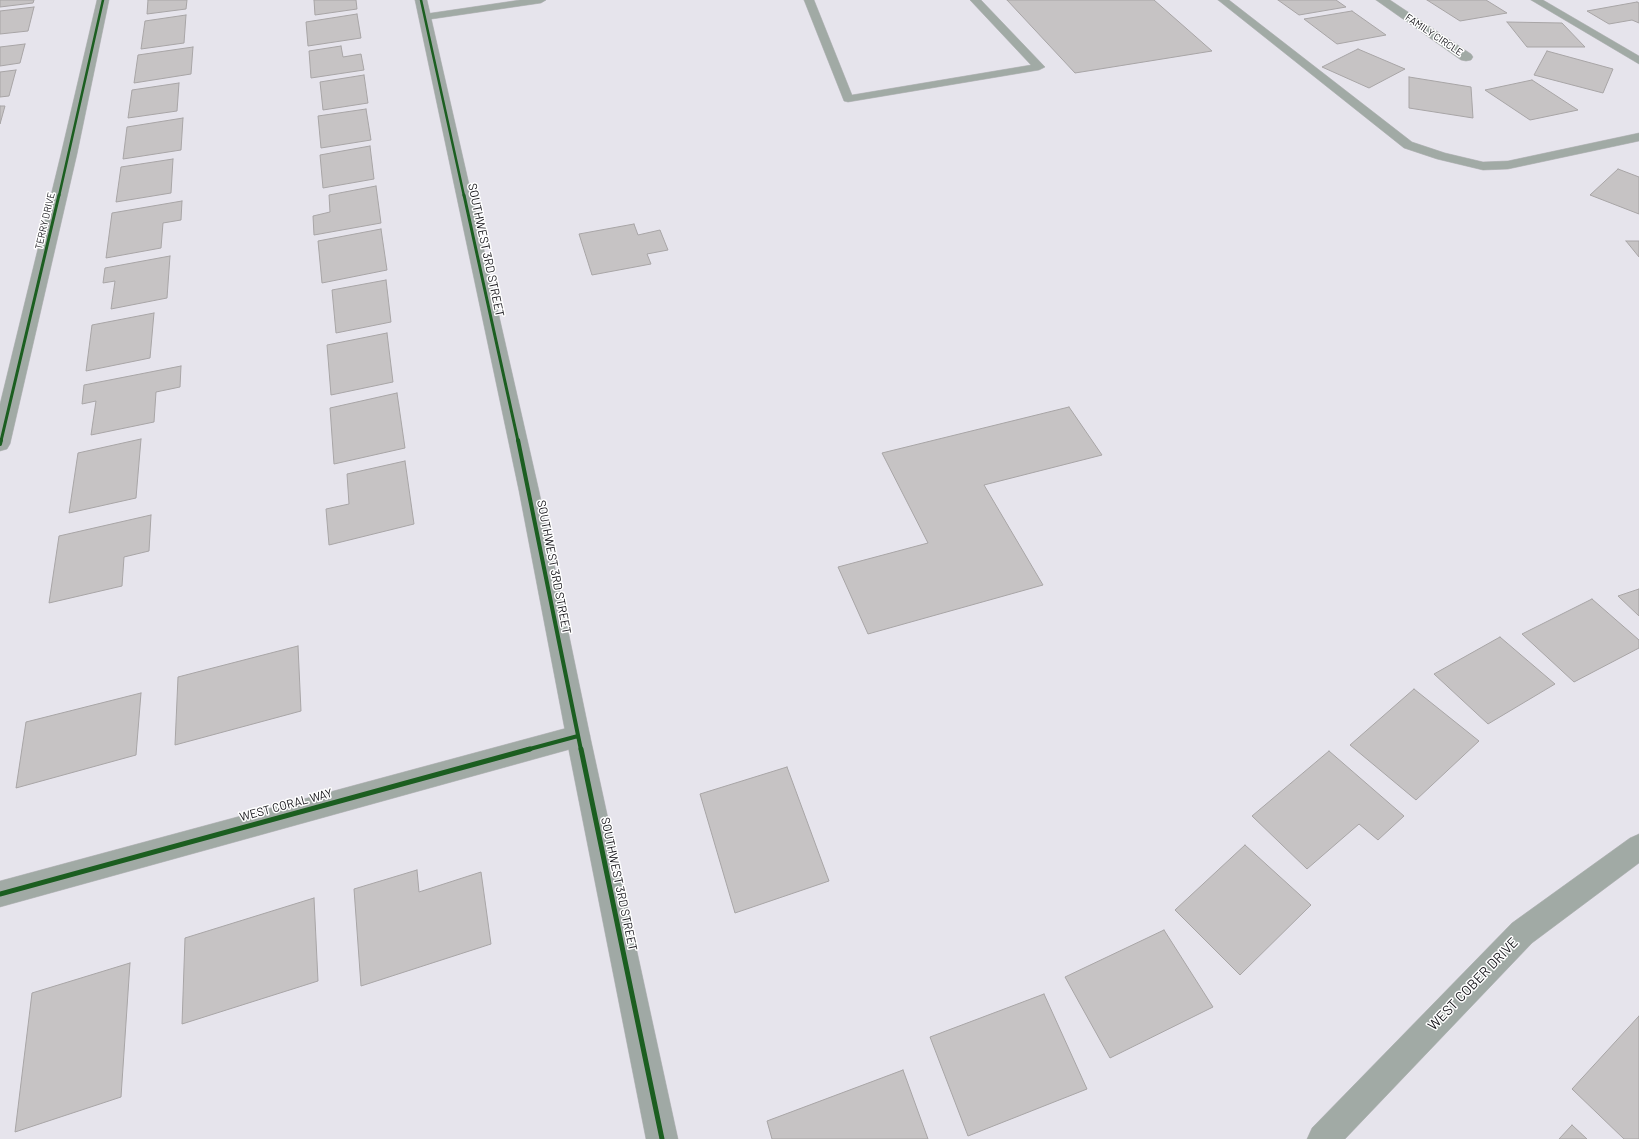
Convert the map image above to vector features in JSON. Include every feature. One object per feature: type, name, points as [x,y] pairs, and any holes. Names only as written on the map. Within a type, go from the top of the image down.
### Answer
[{"type":"street","name":"TERRY DRIVE","points":[[0,444],[103,0]]},
{"type":"street","name":"FAMILY CIRCLE","points":[[1382,0],[1466,57]]},
{"type":"street","name":"SOUTHWEST 3RD STREET","points":[[423,8],[529,491],[578,736],[662,1139]]},
{"type":"street","name":"WEST CORAL WAY","points":[[0,894],[578,736]]},
{"type":"street","name":"WEST COBER DRIVE","points":[[1323,1139],[1522,933],[1639,847]]},
{"type":"lane","points":[[423,8],[541,0]]},
{"type":"lane","points":[[809,0],[848,99],[1039,67],[975,0]]},
{"type":"lane","points":[[1223,0],[1408,145],[1441,156],[1483,166],[1508,165],[1639,137]]},
{"type":"lane","points":[[1536,0],[1639,61]]},
{"type":"building","points":[[0,0],[34,0],[33,3],[0,7]]},
{"type":"building","points":[[148,0],[187,0],[186,9],[147,14]]},
{"type":"building","points":[[314,0],[356,0],[357,9],[315,15]]},
{"type":"building","points":[[1007,0],[1154,0],[1212,51],[1075,73]]},
{"type":"building","points":[[1278,0],[1336,0],[1346,7],[1299,15]]},
{"type":"building","points":[[1427,0],[1486,0],[1507,13],[1460,21]]},
{"type":"building","points":[[1637,2],[1639,3],[1639,23],[1632,20],[1609,24],[1587,11]]},
{"type":"building","points":[[34,7],[28,31],[0,34],[0,11]]},
{"type":"building","points":[[1352,11],[1386,35],[1337,44],[1304,19]]},
{"type":"building","points":[[357,14],[361,38],[308,46],[306,22]]},
{"type":"building","points":[[186,15],[184,43],[141,49],[145,21]]},
{"type":"building","points":[[1507,22],[1562,23],[1585,47],[1527,47]]},
{"type":"building","points":[[25,44],[20,63],[0,66],[0,47]]},
{"type":"building","points":[[341,46],[343,57],[361,54],[364,70],[311,78],[309,51]]},
{"type":"building","points":[[193,47],[191,74],[134,83],[138,55]]},
{"type":"building","points":[[1358,49],[1405,69],[1369,88],[1322,67]]},
{"type":"building","points":[[1547,51],[1613,69],[1603,93],[1534,75]]},
{"type":"building","points":[[16,70],[9,96],[0,97],[0,72]]},
{"type":"building","points":[[364,75],[368,103],[323,110],[320,82]]},
{"type":"building","points":[[1409,77],[1471,87],[1473,118],[1409,108]]},
{"type":"building","points":[[1532,80],[1578,110],[1530,120],[1485,90]]},
{"type":"building","points":[[179,83],[177,111],[128,118],[132,90]]},
{"type":"building","points":[[0,106],[5,106],[0,124]]},
{"type":"building","points":[[366,109],[371,140],[321,148],[318,116]]},
{"type":"building","points":[[183,118],[181,150],[123,159],[127,127]]},
{"type":"building","points":[[370,146],[374,179],[323,188],[320,155]]},
{"type":"building","points":[[173,159],[171,193],[116,202],[121,167]]},
{"type":"building","points":[[1618,169],[1639,177],[1639,214],[1590,195]]},
{"type":"building","points":[[376,186],[381,223],[314,235],[313,216],[330,212],[329,195]]},
{"type":"building","points":[[182,201],[181,220],[163,223],[161,248],[106,258],[112,213]]},
{"type":"building","points":[[634,224],[638,235],[660,230],[668,250],[647,254],[651,264],[592,275],[579,234]]},
{"type":"building","points":[[381,229],[387,270],[322,283],[318,241]]},
{"type":"building","points":[[1626,241],[1639,241],[1639,257]]},
{"type":"building","points":[[170,256],[167,298],[111,309],[115,281],[103,283],[105,268]]},
{"type":"building","points":[[386,280],[391,322],[336,333],[332,290]]},
{"type":"building","points":[[154,313],[150,358],[86,371],[92,325]]},
{"type":"building","points":[[387,333],[393,382],[331,395],[327,345]]},
{"type":"building","points":[[181,366],[180,387],[156,392],[154,422],[91,435],[96,401],[82,404],[84,385]]},
{"type":"building","points":[[397,393],[405,448],[334,464],[330,408]]},
{"type":"building","points":[[1069,407],[1102,455],[984,485],[1043,585],[868,634],[838,567],[928,543],[882,453]]},
{"type":"building","points":[[141,439],[136,498],[69,513],[78,453]]},
{"type":"building","points":[[405,461],[414,524],[329,545],[326,509],[349,504],[347,474]]},
{"type":"building","points":[[151,515],[149,551],[124,557],[122,586],[49,603],[59,536]]},
{"type":"building","points":[[1639,589],[1639,616],[1618,596]]},
{"type":"building","points":[[1592,599],[1639,640],[1639,648],[1574,682],[1522,634]]},
{"type":"building","points":[[1500,637],[1555,684],[1488,724],[1434,674]]},
{"type":"building","points":[[298,646],[301,711],[175,745],[178,677]]},
{"type":"building","points":[[1414,689],[1479,741],[1416,800],[1350,745]]},
{"type":"building","points":[[141,693],[136,755],[16,788],[26,722]]},
{"type":"building","points":[[1329,751],[1404,816],[1378,840],[1359,824],[1307,869],[1252,816]]},
{"type":"building","points":[[787,767],[829,881],[735,913],[700,794]]},
{"type":"building","points":[[1245,845],[1311,905],[1240,975],[1175,910]]},
{"type":"building","points":[[417,870],[419,892],[481,872],[491,944],[361,986],[354,889]]},
{"type":"building","points":[[314,898],[318,981],[182,1024],[185,938]]},
{"type":"building","points":[[1164,930],[1213,1007],[1110,1058],[1065,977]]},
{"type":"building","points":[[130,963],[121,1097],[15,1132],[32,993]]},
{"type":"building","points":[[1044,994],[1087,1089],[968,1136],[930,1037]]},
{"type":"building","points":[[1639,1016],[1639,1139],[1624,1139],[1572,1089]]},
{"type":"building","points":[[903,1070],[928,1139],[772,1139],[767,1121]]},
{"type":"building","points":[[1572,1125],[1587,1139],[1559,1139]]},
{"type":"cycle path","points":[[0,444],[69,154],[103,0]]},
{"type":"cycle path","points":[[421,0],[529,491],[578,736],[662,1139]]},
{"type":"cycle path","points":[[0,894],[578,736]]}]
